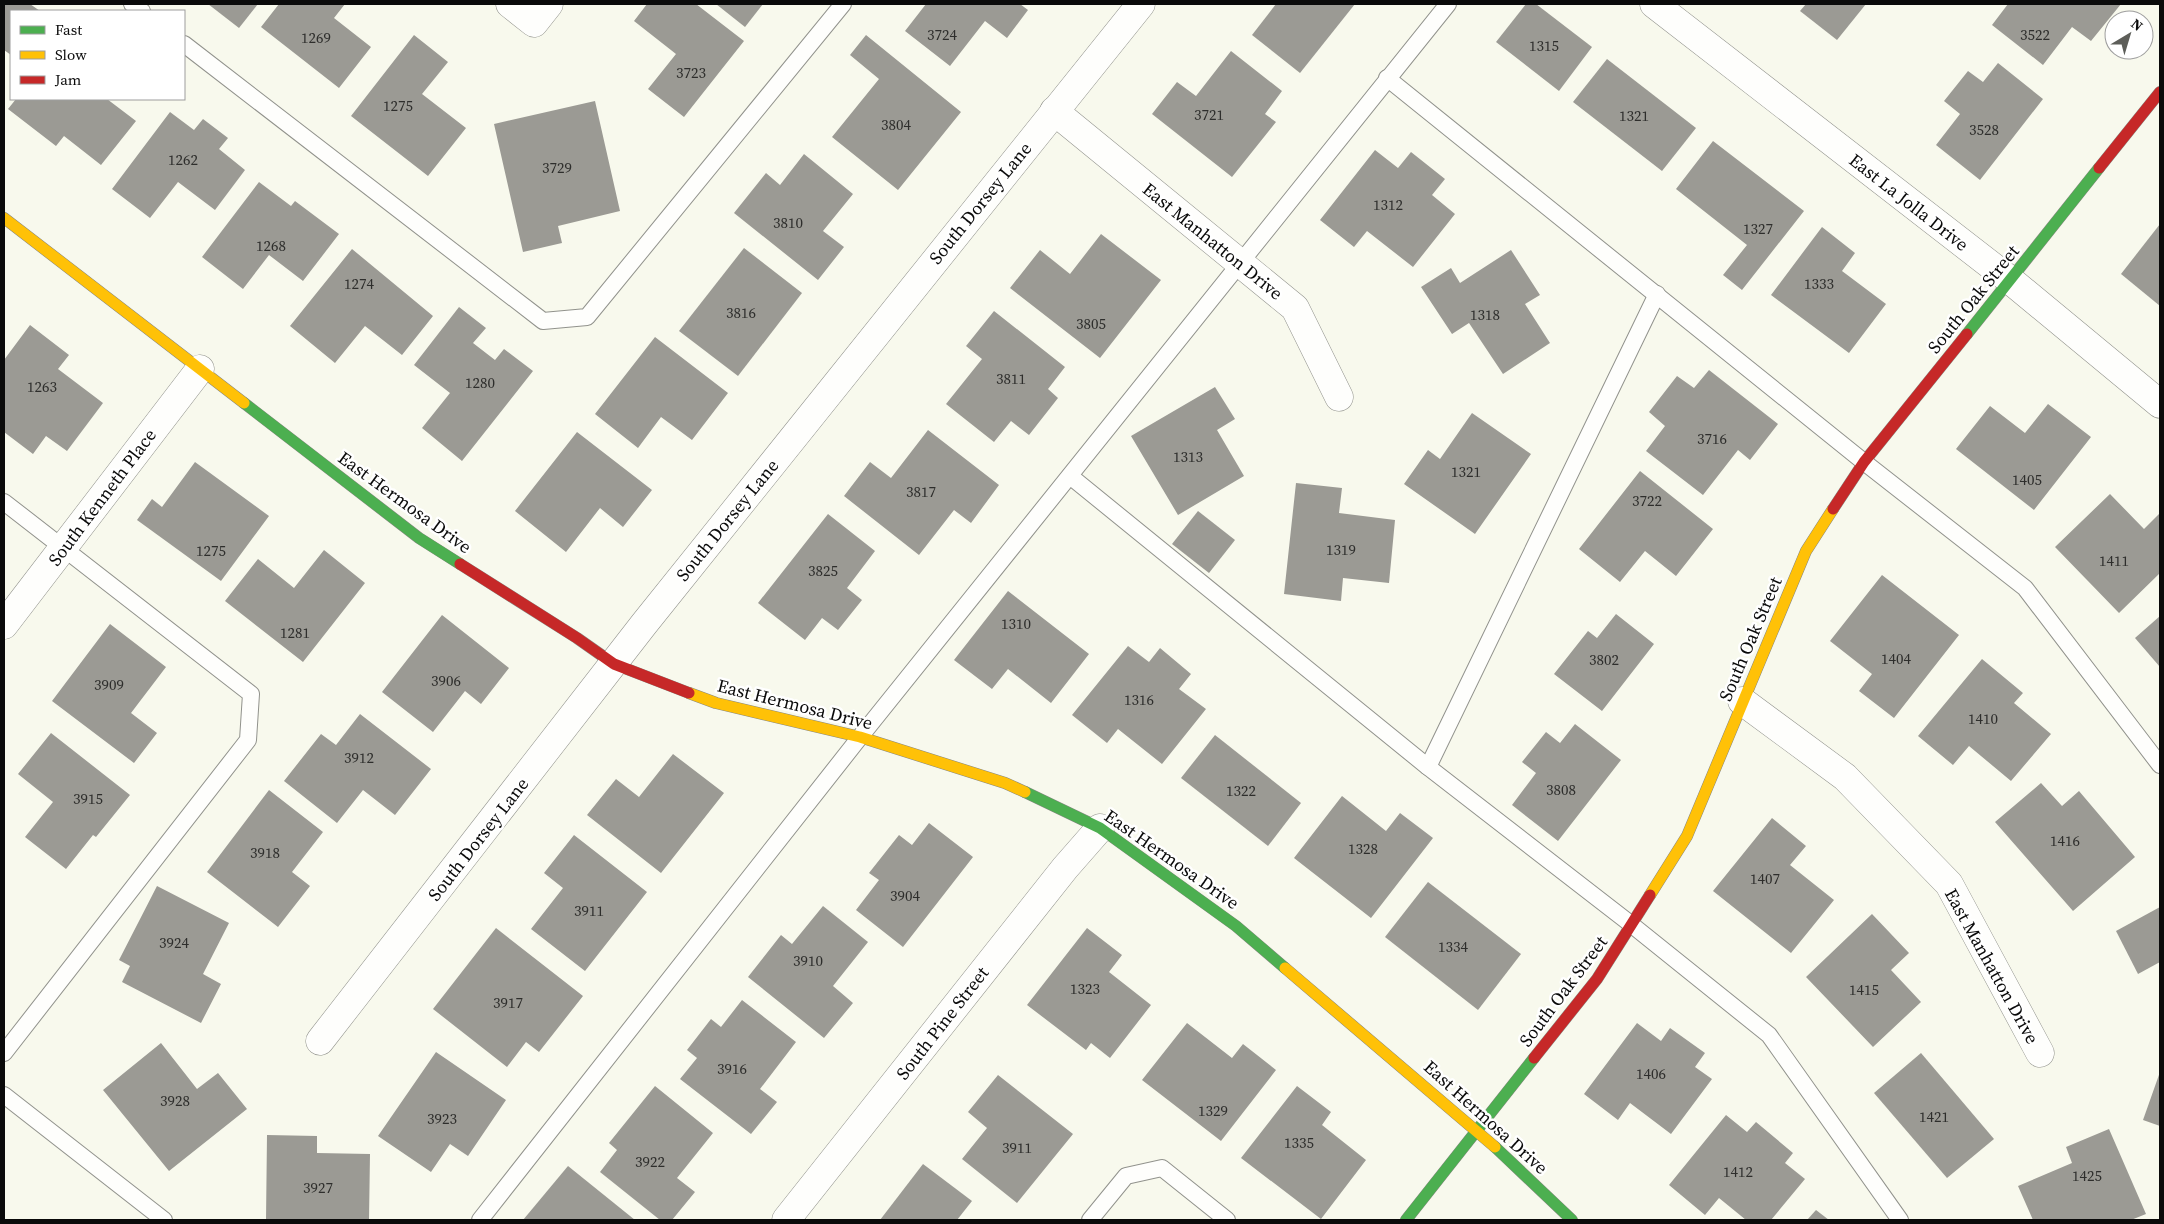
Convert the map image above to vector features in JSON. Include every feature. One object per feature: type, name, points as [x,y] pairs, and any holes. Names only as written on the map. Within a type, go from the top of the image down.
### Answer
[{"type":"street","points":[[510,4],[541,13]]},
{"type":"street","name":"South Dorsey Lane","points":[[320,1041],[614,664],[1141,4]]},
{"type":"street","name":"East La Jolla Drive","points":[[1654,4],[2010,280],[2160,404]]},
{"type":"street","name":"South Oak Street","points":[[1406,1220],[1597,980],[1687,836],[1806,551],[1864,462],[2160,92]]},
{"type":"street","name":"East Manhatton Drive","points":[[1054,111],[1295,308],[1339,397]]},
{"type":"street","name":"East Hermosa Drive","points":[[4,218],[419,538],[578,638],[614,664],[716,703],[860,737],[1006,783],[1100,828],[1236,926],[1478,1130],[1572,1220]]},
{"type":"street","name":"South Kenneth Place","points":[[4,625],[200,369]]},
{"type":"street","name":"East Manhatton Drive","points":[[1742,701],[1845,777],[1949,884],[2040,1053]]},
{"type":"street","name":"South Pine Street","points":[[786,1220],[1065,868],[1100,828]]},
{"type":"lane","points":[[185,45],[543,321],[587,317],[843,4]]},
{"type":"lane","points":[[480,1220],[860,737],[1448,4]]},
{"type":"lane","points":[[1387,78],[1658,294],[1864,462],[2025,588],[2160,765]]},
{"type":"lane","points":[[1428,768],[1658,294]]},
{"type":"lane","points":[[1070,476],[1428,768],[1632,925],[1769,1035],[1900,1220]]},
{"type":"lane","points":[[4,502],[251,694],[248,740],[4,1053]]},
{"type":"lane","points":[[4,1095],[164,1220]]},
{"type":"lane","points":[[1090,1220],[1126,1176],[1162,1168],[1227,1220]]},
{"type":"building","points":[[4,4],[30,4],[39,10],[10,10],[10,54],[4,50]]},
{"type":"building","points":[[208,4],[258,4],[239,28]]},
{"type":"building","points":[[279,4],[345,4],[334,18],[371,47],[339,88],[261,27]]},
{"type":"building","points":[[647,4],[696,4],[744,41],[684,117],[648,89],[676,54],[634,21]]},
{"type":"building","points":[[716,4],[763,4],[745,27]]},
{"type":"building","points":[[926,4],[1020,4],[1028,10],[1007,38],[985,21],[950,66],[905,31]]},
{"type":"building","points":[[1276,4],[1355,4],[1300,73],[1252,35]]},
{"type":"building","points":[[1526,4],[1536,4],[1592,47],[1559,91],[1496,42]]},
{"type":"building","points":[[1806,4],[1866,4],[1837,40],[1800,11]]},
{"type":"building","points":[[2008,4],[2121,4],[2116,10],[2104,10],[2104,25],[2091,41],[2072,27],[2043,65],[1992,25]]},
{"type":"building","points":[[414,35],[448,62],[422,94],[466,128],[428,176],[351,116]]},
{"type":"building","points":[[866,35],[961,112],[898,190],[832,137],[879,79],[850,55]]},
{"type":"building","points":[[1231,51],[1282,91],[1265,114],[1276,122],[1232,177],[1152,114],[1177,82],[1196,96]]},
{"type":"building","points":[[1607,59],[1696,128],[1662,171],[1573,102]]},
{"type":"building","points":[[1998,63],[2043,99],[1980,180],[1936,145],[1960,114],[1944,101],[1968,71],[1983,82]]},
{"type":"building","points":[[15,100],[108,100],[136,121],[101,165],[64,136],[56,146],[8,109]]},
{"type":"building","points":[[595,101],[620,211],[558,226],[562,243],[523,252],[494,124]]},
{"type":"building","points":[[170,112],[194,130],[203,119],[228,138],[219,149],[245,170],[215,210],[178,182],[150,218],[112,189]]},
{"type":"building","points":[[1713,141],[1804,211],[1742,290],[1723,275],[1747,245],[1676,189]]},
{"type":"building","points":[[1375,150],[1398,168],[1411,152],[1445,179],[1432,195],[1455,214],[1413,267],[1367,231],[1354,247],[1320,220]]},
{"type":"building","points":[[804,154],[853,194],[823,231],[844,247],[818,280],[734,213],[766,173],[780,185]]},
{"type":"building","points":[[259,182],[291,206],[295,201],[339,234],[303,281],[269,255],[243,289],[202,257]]},
{"type":"building","points":[[2160,224],[2160,306],[2121,274]]},
{"type":"building","points":[[1822,227],[1855,253],[1842,271],[1886,304],[1849,353],[1771,295]]},
{"type":"building","points":[[1101,234],[1161,280],[1100,358],[1010,288],[1040,250],[1070,274]]},
{"type":"building","points":[[744,248],[802,293],[738,376],[679,331]]},
{"type":"building","points":[[352,249],[433,316],[402,355],[365,326],[335,363],[290,326]]},
{"type":"building","points":[[1511,250],[1540,295],[1525,304],[1550,343],[1503,374],[1469,323],[1452,334],[1421,287],[1451,268],[1460,283]]},
{"type":"building","points":[[459,307],[486,328],[473,343],[495,360],[504,349],[533,371],[462,461],[422,428],[450,393],[414,365]]},
{"type":"building","points":[[994,311],[1065,367],[1048,389],[1058,398],[1029,435],[1011,421],[994,442],[946,404],[982,359],[966,346]]},
{"type":"building","points":[[30,325],[69,355],[58,369],[103,403],[67,451],[46,436],[33,454],[4,432],[4,360]]},
{"type":"building","points":[[655,337],[728,393],[692,440],[661,417],[638,448],[595,414]]},
{"type":"building","points":[[1709,370],[1778,424],[1750,460],[1738,450],[1703,495],[1646,451],[1665,426],[1649,412],[1677,376],[1694,388]]},
{"type":"building","points":[[1215,387],[1235,419],[1217,430],[1244,476],[1178,515],[1131,436]]},
{"type":"building","points":[[2048,404],[2091,437],[2034,510],[1956,449],[1990,406],[2025,433]]},
{"type":"building","points":[[1472,413],[1531,454],[1475,534],[1404,484],[1428,450],[1440,459]]},
{"type":"building","points":[[928,430],[999,485],[971,523],[954,510],[919,555],[844,496],[870,462],[891,478]]},
{"type":"building","points":[[577,432],[652,490],[623,527],[600,508],[566,552],[515,511]]},
{"type":"building","points":[[195,462],[269,516],[221,581],[137,520],[152,499],[162,507]]},
{"type":"building","points":[[1640,471],[1713,529],[1676,576],[1645,551],[1620,582],[1579,549]]},
{"type":"building","points":[[1296,483],[1342,488],[1339,513],[1395,520],[1389,583],[1343,578],[1341,601],[1284,594]]},
{"type":"building","points":[[2110,494],[2144,529],[2160,513],[2160,573],[2119,613],[2055,547]]},
{"type":"building","points":[[1198,511],[1235,540],[1209,573],[1172,544]]},
{"type":"building","points":[[828,514],[875,551],[847,588],[862,600],[838,630],[822,618],[805,640],[758,603]]},
{"type":"building","points":[[324,550],[365,583],[303,662],[225,601],[258,559],[294,588]]},
{"type":"building","points":[[1882,575],[1959,635],[1894,718],[1859,691],[1872,674],[1830,641]]},
{"type":"building","points":[[1008,591],[1089,654],[1051,703],[1008,669],[992,689],[954,660]]},
{"type":"building","points":[[1616,614],[1654,644],[1602,711],[1554,674],[1588,631],[1597,638]]},
{"type":"building","points":[[442,615],[509,668],[481,704],[465,691],[433,732],[382,692]]},
{"type":"building","points":[[2160,616],[2160,667],[2135,638]]},
{"type":"building","points":[[110,624],[166,667],[131,713],[157,733],[134,763],[52,701]]},
{"type":"building","points":[[1128,646],[1149,662],[1160,648],[1191,674],[1179,689],[1206,709],[1162,764],[1118,729],[1107,743],[1072,715]]},
{"type":"building","points":[[1982,659],[2023,693],[2014,703],[2051,734],[2011,781],[1969,746],[1953,765],[1918,736]]},
{"type":"building","points":[[360,714],[431,769],[395,815],[363,790],[337,823],[284,781],[321,734],[336,745]]},
{"type":"building","points":[[1575,724],[1621,760],[1558,841],[1512,805],[1536,773],[1522,762],[1546,732],[1560,743]]},
{"type":"building","points":[[51,733],[130,795],[96,837],[93,835],[66,869],[25,837],[53,802],[18,774]]},
{"type":"building","points":[[1215,735],[1301,803],[1268,846],[1181,778]]},
{"type":"building","points":[[673,754],[724,793],[661,873],[587,815],[616,779],[639,797]]},
{"type":"building","points":[[2041,783],[2062,806],[2079,791],[2135,857],[2073,911],[1995,822]]},
{"type":"building","points":[[269,790],[323,832],[292,872],[310,886],[278,927],[207,872]]},
{"type":"building","points":[[1342,796],[1386,831],[1400,813],[1433,838],[1371,918],[1294,858]]},
{"type":"building","points":[[1772,818],[1806,846],[1790,865],[1834,900],[1791,953],[1713,891]]},
{"type":"building","points":[[929,823],[973,857],[903,947],[856,910],[879,880],[869,873],[899,835],[912,845]]},
{"type":"building","points":[[574,835],[647,892],[585,971],[531,929],[563,888],[544,873]]},
{"type":"building","points":[[1428,882],[1521,954],[1478,1010],[1385,937]]},
{"type":"building","points":[[157,886],[229,923],[203,974],[221,984],[201,1023],[122,982],[130,966],[119,960]]},
{"type":"building","points":[[823,906],[868,942],[833,986],[853,1003],[824,1038],[748,977],[781,935],[792,944]]},
{"type":"building","points":[[2160,907],[2160,962],[2138,974],[2116,931]]},
{"type":"building","points":[[1872,914],[1909,953],[1891,970],[1921,1002],[1873,1047],[1806,977]]},
{"type":"building","points":[[496,928],[583,996],[539,1052],[526,1042],[507,1067],[433,1009]]},
{"type":"building","points":[[1087,928],[1122,955],[1109,972],[1151,1005],[1110,1058],[1091,1043],[1086,1050],[1027,1005]]},
{"type":"building","points":[[742,1000],[796,1042],[760,1089],[777,1102],[751,1134],[680,1079],[697,1058],[687,1050],[711,1019],[721,1027]]},
{"type":"building","points":[[1187,1023],[1232,1058],[1243,1044],[1276,1070],[1221,1141],[1142,1080]]},
{"type":"building","points":[[1637,1023],[1661,1041],[1670,1028],[1705,1053],[1695,1067],[1712,1079],[1671,1134],[1630,1103],[1618,1120],[1584,1094]]},
{"type":"building","points":[[161,1043],[197,1089],[218,1073],[247,1109],[169,1171],[103,1090]]},
{"type":"building","points":[[436,1052],[506,1100],[468,1156],[450,1144],[431,1172],[378,1136]]},
{"type":"building","points":[[1921,1053],[1994,1139],[1947,1178],[1874,1093]]},
{"type":"building","points":[[2160,1072],[2160,1126],[2143,1120]]},
{"type":"building","points":[[998,1075],[1073,1134],[1017,1203],[962,1159],[987,1128],[968,1112]]},
{"type":"building","points":[[655,1086],[713,1133],[677,1178],[695,1192],[672,1220],[660,1220],[600,1172],[617,1150],[609,1143]]},
{"type":"building","points":[[1297,1086],[1331,1112],[1322,1125],[1366,1160],[1321,1219],[1241,1158]]},
{"type":"building","points":[[1726,1115],[1747,1132],[1756,1122],[1793,1153],[1785,1163],[1805,1179],[1771,1220],[1746,1220],[1719,1198],[1705,1215],[1669,1185]]},
{"type":"building","points":[[2109,1129],[2146,1214],[2131,1220],[2033,1220],[2018,1186],[2072,1163],[2066,1147]]},
{"type":"building","points":[[267,1135],[317,1136],[317,1153],[370,1154],[369,1220],[266,1220]]},
{"type":"building","points":[[923,1164],[972,1201],[957,1220],[880,1220]]},
{"type":"building","points":[[568,1166],[635,1220],[523,1220]]},
{"type":"building","points":[[1816,1210],[1829,1220],[1807,1220]]},
{"type":"traffic: fast","points":[[1967,334],[2099,168]]},
{"type":"traffic: fast","points":[[244,403],[419,538],[460,564]]},
{"type":"traffic: fast","points":[[1025,792],[1100,828],[1236,926],[1285,968]]},
{"type":"traffic: fast","points":[[1406,1220],[1534,1058]]},
{"type":"traffic: fast","points":[[1495,1147],[1572,1220]]},
{"type":"traffic: slow","points":[[4,218],[244,403]]},
{"type":"traffic: slow","points":[[1650,895],[1687,836],[1806,551],[1833,509]]},
{"type":"traffic: slow","points":[[689,693],[716,703],[860,737],[1005,783],[1025,792]]},
{"type":"traffic: slow","points":[[1285,968],[1495,1147]]},
{"type":"traffic: jam","points":[[2099,168],[2160,92]]},
{"type":"traffic: jam","points":[[1833,509],[1864,462],[1967,334]]},
{"type":"traffic: jam","points":[[460,564],[577,638],[614,664],[689,693]]},
{"type":"traffic: jam","points":[[1534,1058],[1597,979],[1650,895]]}]
